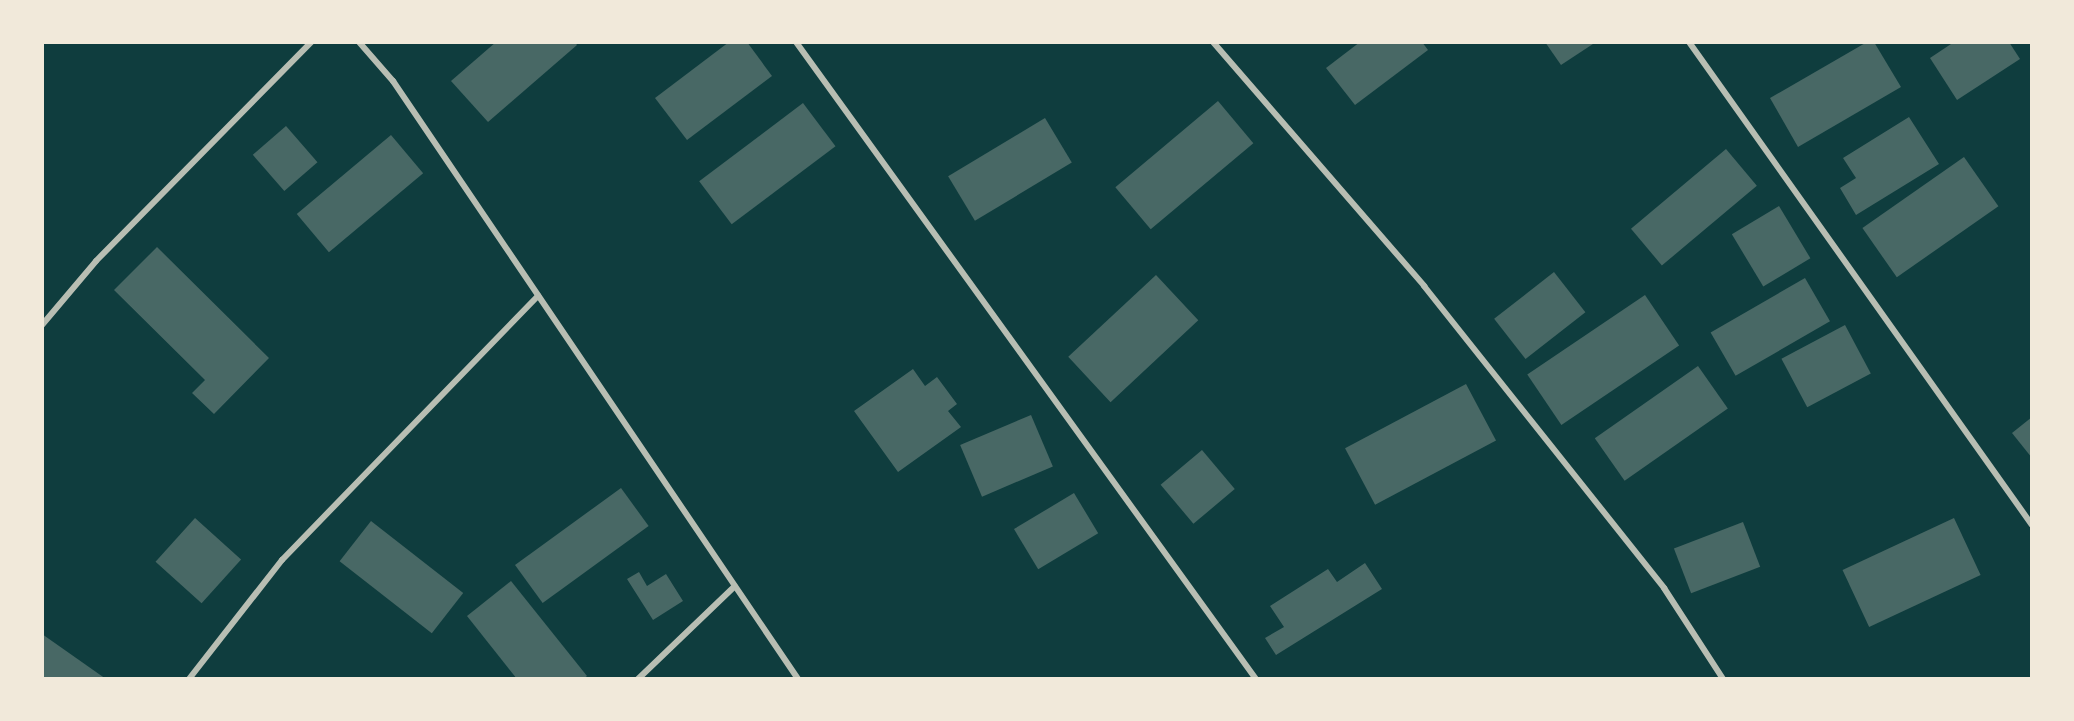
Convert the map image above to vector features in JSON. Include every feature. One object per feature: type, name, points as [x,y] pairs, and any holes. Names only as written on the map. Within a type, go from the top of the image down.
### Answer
[{"type":"street","points":[[42,325],[96,261],[312,42]]},
{"type":"street","points":[[359,42],[393,81],[798,679]]},
{"type":"street","points":[[796,42],[1256,679]]},
{"type":"street","points":[[1214,42],[1424,285],[1664,588],[1723,679]]},
{"type":"street","points":[[1689,42],[2032,525]]},
{"type":"street","points":[[189,679],[282,560],[538,296]]},
{"type":"street","points":[[638,679],[735,586]]},
{"type":"building","points":[[496,42],[575,42],[577,45],[488,122],[451,81]]},
{"type":"building","points":[[729,42],[747,42],[772,76],[687,140],[655,98]]},
{"type":"building","points":[[1360,42],[1422,42],[1428,50],[1355,105],[1326,68]]},
{"type":"building","points":[[1545,42],[1596,42],[1561,65]]},
{"type":"building","points":[[1867,42],[1874,42],[1901,87],[1798,147],[1770,98]]},
{"type":"building","points":[[1954,42],[2009,42],[2020,59],[1957,100],[1930,58]]},
{"type":"building","points":[[1218,101],[1253,143],[1151,229],[1115,187]]},
{"type":"building","points":[[803,103],[835,146],[732,224],[699,181]]},
{"type":"building","points":[[1909,117],[1939,164],[1856,215],[1840,188],[1856,178],[1843,158]]},
{"type":"building","points":[[1045,118],[1072,163],[975,221],[948,176]]},
{"type":"building","points":[[286,126],[317,162],[284,191],[253,155]]},
{"type":"building","points":[[391,135],[423,173],[329,252],[297,214]]},
{"type":"building","points":[[1726,149],[1757,186],[1662,265],[1631,229]]},
{"type":"building","points":[[1964,157],[1998,206],[1897,277],[1862,228]]},
{"type":"building","points":[[1779,206],[1810,258],[1763,287],[1732,234]]},
{"type":"building","points":[[157,247],[269,358],[214,414],[192,393],[205,380],[114,290]]},
{"type":"building","points":[[1554,272],[1585,312],[1526,359],[1494,319]]},
{"type":"building","points":[[1156,275],[1198,320],[1111,402],[1068,357]]},
{"type":"building","points":[[1805,278],[1830,321],[1736,376],[1711,332]]},
{"type":"building","points":[[1645,295],[1679,346],[1561,425],[1527,374]]},
{"type":"building","points":[[1845,325],[1871,374],[1807,407],[1781,359]]},
{"type":"building","points":[[1698,366],[1728,409],[1625,481],[1595,438]]},
{"type":"building","points":[[913,369],[925,386],[937,377],[957,404],[948,411],[961,427],[898,472],[854,411]]},
{"type":"building","points":[[1466,384],[1496,441],[1375,505],[1345,448]]},
{"type":"building","points":[[1031,415],[1053,467],[982,497],[960,445]]},
{"type":"building","points":[[2032,417],[2032,458],[2012,433]]},
{"type":"building","points":[[1202,450],[1235,489],[1193,524],[1161,485]]},
{"type":"building","points":[[621,488],[649,526],[543,603],[515,565]]},
{"type":"building","points":[[1074,493],[1098,533],[1038,569],[1014,529]]},
{"type":"building","points":[[195,518],[241,559],[202,603],[156,562]]},
{"type":"building","points":[[1954,518],[1981,575],[1869,627],[1843,570]]},
{"type":"building","points":[[371,521],[463,593],[432,633],[340,561]]},
{"type":"building","points":[[1743,522],[1760,567],[1691,593],[1674,549]]},
{"type":"building","points":[[1365,563],[1382,589],[1276,655],[1265,638],[1284,627],[1270,606],[1328,569],[1337,582]]},
{"type":"building","points":[[639,572],[647,586],[666,574],[683,601],[653,620],[627,579]]},
{"type":"building","points":[[511,581],[587,676],[583,679],[517,679],[467,616]]},
{"type":"building","points":[[42,634],[106,679],[42,679]]}]
